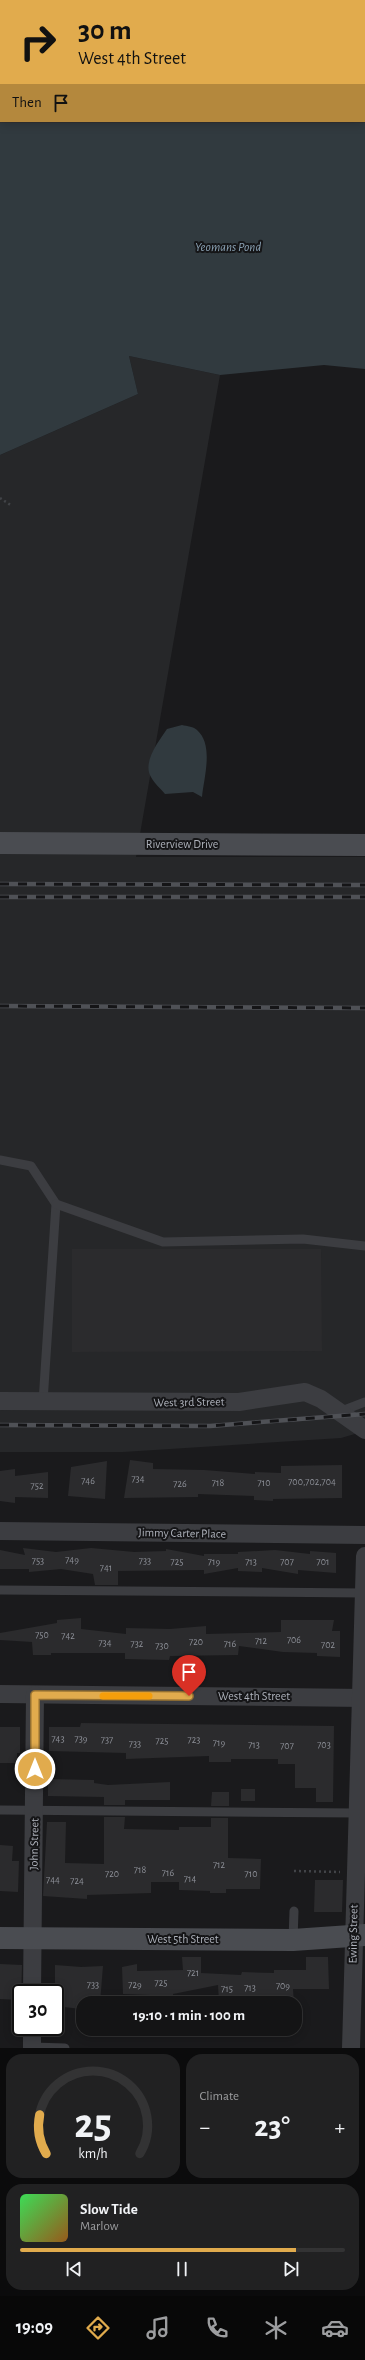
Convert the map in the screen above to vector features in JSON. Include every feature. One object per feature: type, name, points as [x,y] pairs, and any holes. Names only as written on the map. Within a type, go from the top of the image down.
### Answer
[{"type":"street","name":"Riverview Drive","points":[[0,843],[365,845]]},
{"type":"street","name":"West 3rd Street","points":[[0,1401],[239,1402],[305,1392],[339,1412],[365,1430]]},
{"type":"street","name":"Jimmy Carter Place","points":[[0,1531],[365,1535]]},
{"type":"street","name":"Ewing Street","points":[[351,2048],[360,1935],[355,1872],[362,1698],[365,1556]]},
{"type":"street","name":"West 4th Street","points":[[0,1694],[362,1698]]},
{"type":"street","name":"John Street","points":[[32,1984],[35,1811],[35,1695]]},
{"type":"street","name":"West 5th Street","points":[[0,1938],[293,1940],[360,1935]]},
{"type":"street","points":[[32,2036],[32,2048]]},
{"type":"lane","points":[[0,1160],[31,1166],[56,1204],[43,1402]]},
{"type":"lane","points":[[56,1204],[163,1242],[303,1239],[365,1246]]},
{"type":"lane","points":[[339,1412],[365,1402]]},
{"type":"lane","points":[[0,1590],[364,1594]]},
{"type":"lane","points":[[0,1810],[357,1813]]},
{"type":"lane","points":[[293,1940],[294,1911]]},
{"type":"lane","points":[[32,2048],[65,2048]]},
{"type":"path","points":[[0,498],[12,506]]},
{"type":"path","points":[[294,1871],[355,1872]]},
{"type":"shaded area","points":[[129,356],[220,375],[136,857],[365,857],[365,1431],[341,1438],[123,1452],[0,1452],[0,455],[138,394]]},
{"type":"water","name":"Yeomans Pond","points":[[0,122],[365,122],[365,369],[324,365],[220,375],[129,356],[138,394],[0,455]]},
{"type":"water","points":[[182,725],[192,727],[197,730],[202,736],[205,744],[207,762],[202,797],[193,792],[165,794],[152,779],[149,771],[150,758],[167,729]]},
{"type":"building","points":[[72,1249],[321,1249],[322,1351],[72,1352]]},
{"type":"building","points":[[130,1460],[153,1463],[153,1469],[204,1470],[255,1474],[255,1472],[281,1473],[281,1466],[342,1465],[342,1498],[273,1499],[273,1501],[254,1500],[254,1496],[198,1494],[198,1497],[124,1498]]},
{"type":"building","points":[[107,1461],[105,1499],[68,1496],[71,1467]]},
{"type":"building","points":[[15,1469],[15,1476],[48,1472],[48,1498],[15,1497],[15,1503],[0,1501],[0,1471]]},
{"type":"building","points":[[23,1548],[56,1552],[91,1548],[134,1552],[166,1551],[166,1549],[204,1556],[204,1554],[238,1554],[238,1552],[275,1550],[310,1554],[310,1551],[336,1553],[336,1573],[298,1570],[298,1574],[262,1568],[262,1572],[238,1571],[238,1568],[204,1574],[204,1570],[118,1571],[118,1585],[95,1585],[93,1574],[61,1569],[29,1572],[29,1569],[0,1569],[0,1550],[25,1555]]},
{"type":"building","points":[[81,1618],[81,1629],[126,1634],[126,1628],[170,1629],[206,1626],[206,1634],[281,1632],[281,1620],[334,1620],[332,1631],[340,1631],[340,1657],[317,1656],[317,1653],[283,1652],[239,1646],[238,1655],[170,1656],[169,1660],[125,1659],[125,1653],[51,1653],[51,1655],[33,1655],[32,1642],[0,1640],[0,1633],[57,1623],[57,1620]]},
{"type":"building","points":[[81,1723],[334,1726],[333,1802],[316,1802],[316,1788],[295,1788],[295,1764],[278,1764],[278,1759],[231,1759],[231,1762],[209,1762],[209,1756],[126,1759],[126,1753],[49,1751],[49,1727],[80,1727]]},
{"type":"building","points":[[0,1727],[20,1727],[20,1753],[17,1753],[17,1763],[0,1763]]},
{"type":"building","points":[[48,1779],[94,1780],[94,1783],[108,1785],[170,1782],[170,1800],[125,1800],[125,1805],[104,1805],[104,1797],[48,1796]]},
{"type":"building","points":[[241,1789],[255,1789],[255,1801],[241,1801]]},
{"type":"building","points":[[212,1792],[229,1792],[229,1806],[211,1806]]},
{"type":"building","points":[[104,1817],[125,1817],[124,1829],[179,1830],[179,1827],[211,1827],[211,1818],[228,1818],[228,1858],[261,1859],[260,1889],[226,1889],[226,1893],[210,1893],[210,1891],[179,1890],[179,1882],[151,1882],[151,1893],[87,1895],[87,1899],[43,1896],[47,1822],[66,1822],[65,1863],[104,1864]]},
{"type":"building","points":[[0,1845],[13,1846],[12,1861],[19,1861],[18,1892],[0,1891]]},
{"type":"building","points":[[315,1880],[343,1880],[342,1912],[314,1912]]},
{"type":"building","points":[[182,1957],[201,1957],[201,1973],[241,1975],[242,1972],[274,1973],[274,1970],[306,1970],[306,1957],[328,1957],[329,1989],[293,1989],[294,1996],[219,1996],[218,1985],[173,1994],[173,1996],[123,1994],[122,1967],[137,1964],[137,1971],[183,1970]]},
{"type":"building","points":[[0,1964],[22,1965],[21,1984],[12,1984],[12,2000],[0,1999]]},
{"type":"building","points":[[55,1965],[81,1967],[103,1966],[101,1996],[76,1996],[76,2008],[64,2007],[64,1984],[55,1984]]},
{"type":"railway","points":[[0,884],[365,885]]},
{"type":"railway","points":[[0,897],[365,897]]},
{"type":"railway","points":[[0,1006],[365,1008]]},
{"type":"railway","points":[[0,1425],[210,1426],[365,1414]]},
{"type":"slow traffic","points":[[103,1696],[149,1696]]},
{"type":"route","points":[[35,1769],[35,1695],[189,1696]]}]
